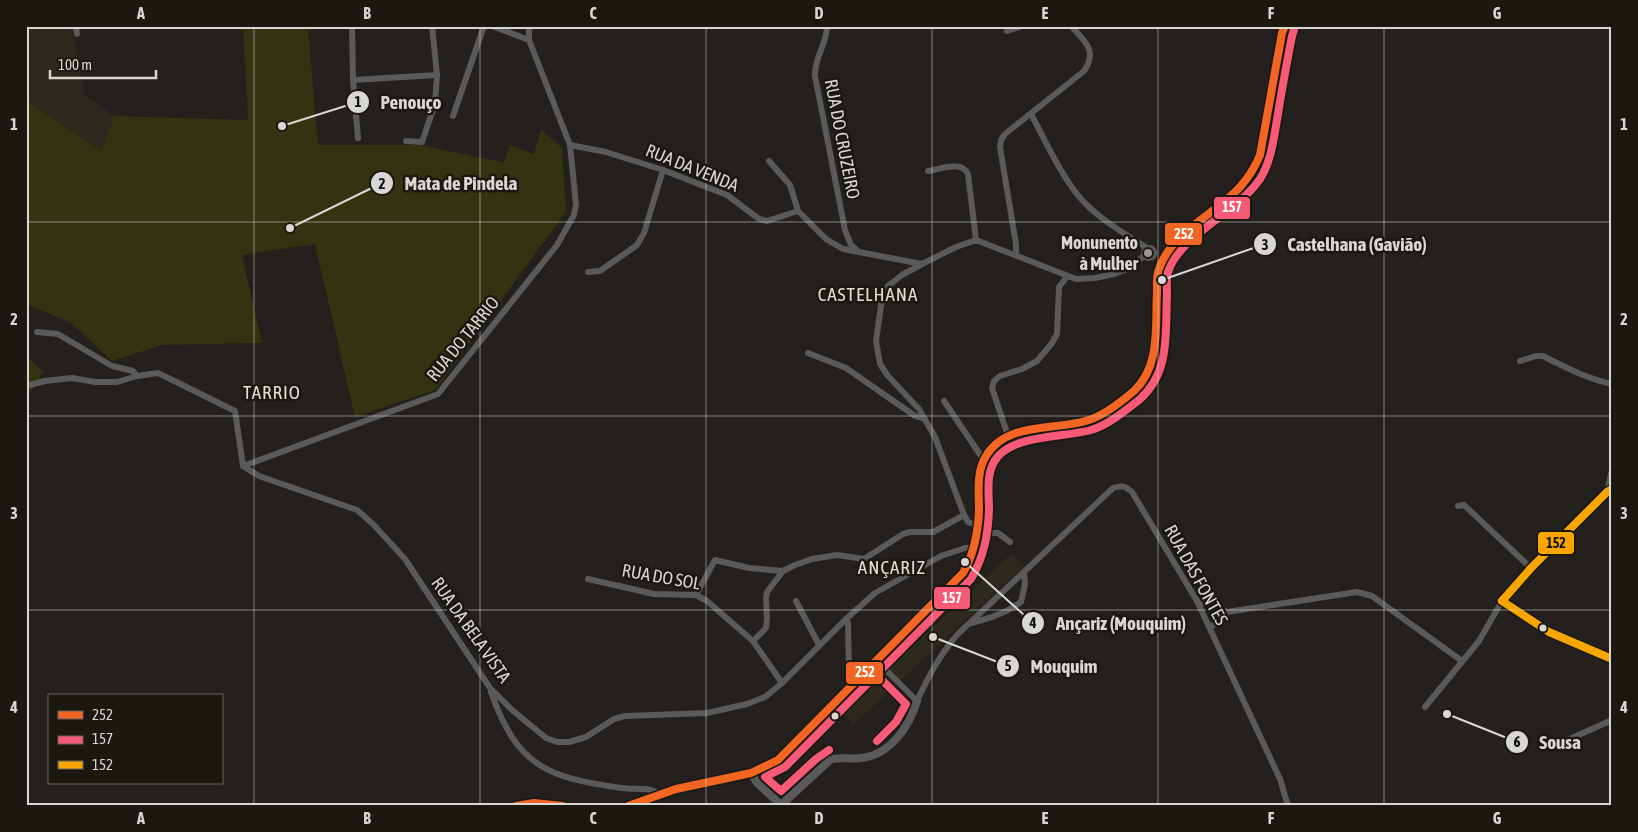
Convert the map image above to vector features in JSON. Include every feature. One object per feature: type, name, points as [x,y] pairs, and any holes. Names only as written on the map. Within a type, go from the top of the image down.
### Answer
[{"type":"street","points":[[76,26],[77,34]]},
{"type":"street","points":[[352,26],[353,80],[358,138]]},
{"type":"street","points":[[406,141],[422,142],[435,104],[437,74],[432,26]]},
{"type":"street","points":[[454,116],[484,26]]},
{"type":"street","points":[[492,26],[529,40]]},
{"type":"street","points":[[529,26],[529,40],[570,144]]},
{"type":"street","name":"RUA DO CRUZEIRO","points":[[827,26],[823,45],[816,61],[815,76],[845,230],[851,245],[861,254]]},
{"type":"street","points":[[1007,31],[1022,26]]},
{"type":"street","points":[[1016,254],[1000,148],[1001,140],[1005,134],[1084,71],[1088,65],[1090,53],[1088,46],[1072,26]]},
{"type":"street","points":[[627,806],[659,794],[751,773],[778,760],[958,580],[968,566],[975,548],[979,474],[982,459],[996,442],[1008,436],[1090,419],[1116,404],[1141,383],[1150,371],[1154,355],[1158,270],[1161,262],[1179,238],[1244,185],[1256,168],[1282,33],[1285,26]]},
{"type":"street","points":[[353,80],[437,74]]},
{"type":"street","points":[[1031,114],[1070,184],[1083,201],[1150,250]]},
{"type":"street","name":"RUA DA VENDA","points":[[570,144],[606,152],[663,170],[727,195],[759,219],[767,221],[798,211]]},
{"type":"street","name":"RUA DO TARRIO","points":[[242,466],[438,394],[557,245],[574,215],[576,205],[570,144]]},
{"type":"street","points":[[769,161],[790,185],[798,211],[826,239],[843,249],[861,254],[922,264]]},
{"type":"street","points":[[928,171],[960,166],[965,169],[968,174],[976,240]]},
{"type":"street","points":[[588,272],[600,271],[637,245],[644,233],[663,170]]},
{"type":"street","points":[[1010,542],[998,533],[977,529],[968,522],[935,437],[919,409],[888,376],[880,364],[876,341],[882,299],[888,286],[902,275],[922,264],[956,247],[976,240],[1076,279],[1114,274],[1147,257]]},
{"type":"street","points":[[1161,262],[1147,257],[1144,252],[1150,250],[1168,251]]},
{"type":"street","points":[[1008,436],[992,388],[994,381],[1000,376],[1022,369],[1037,361],[1052,343],[1057,334],[1060,287],[1067,276]]},
{"type":"street","points":[[37,332],[58,334],[112,366],[133,371],[137,376]]},
{"type":"street","points":[[808,352],[846,368],[915,416],[925,420]]},
{"type":"street","points":[[1520,361],[1543,356],[1578,374],[1612,384]]},
{"type":"street","points":[[26,386],[45,380],[72,378],[95,382],[117,382],[137,376],[158,373],[235,411],[242,466]]},
{"type":"street","points":[[944,401],[982,459]]},
{"type":"street","name":"RUA DA BELA VISTA","points":[[242,466],[259,476],[357,510],[373,524],[404,559],[490,688],[511,709],[546,738],[558,742],[569,742],[586,737],[614,719],[625,716],[707,713],[747,704],[765,697],[875,593],[941,556],[965,548],[975,548]]},
{"type":"street","points":[[1425,707],[1479,641],[1502,601],[1531,568],[1610,491],[1612,470]]},
{"type":"street","name":"RUA DAS FONTES","points":[[1024,572],[1113,488],[1126,486],[1132,492],[1197,601],[1280,779],[1288,806]]},
{"type":"street","points":[[1458,506],[1464,505],[1531,568]]},
{"type":"street","points":[[753,641],[766,628],[767,592],[783,571],[812,558],[837,555],[864,559],[903,534],[910,532],[933,532],[964,515]]},
{"type":"street","points":[[696,595],[715,560],[749,568],[783,571]]},
{"type":"street","points":[[971,623],[995,616],[1021,602],[1024,572]]},
{"type":"street","points":[[751,773],[757,783],[781,806],[830,760],[835,758],[861,758],[873,755],[891,744],[904,731],[925,684],[948,644],[1024,572]]},
{"type":"street","name":"RUA DO SOL","points":[[588,579],[654,594],[696,595],[707,601],[753,641],[782,682]]},
{"type":"street","points":[[1197,601],[1227,612],[1357,592],[1372,596],[1462,661]]},
{"type":"street","points":[[796,601],[819,646]]},
{"type":"street","points":[[1502,601],[1549,632],[1612,659]]},
{"type":"street","points":[[1210,628],[1227,612]]},
{"type":"street","points":[[846,619],[848,623],[849,675],[852,685]]},
{"type":"street","points":[[877,661],[918,701]]},
{"type":"street","points":[[490,688],[496,707],[517,746],[534,763],[551,772],[590,784],[625,789],[649,789],[659,794]]},
{"type":"street","points":[[1561,743],[1612,720]]},
{"type":"street","points":[[515,806],[525,803],[538,803],[565,806]]},
{"type":"shaded area","points":[[26,26],[72,26],[84,95],[114,116],[101,151],[26,100]]},
{"type":"shaded area","points":[[243,26],[308,26],[318,145],[420,145],[506,163],[504,161],[510,145],[534,154],[541,129],[562,148],[566,212],[435,390],[355,417],[315,244],[242,255],[262,343],[162,345],[112,361],[71,323],[26,304],[26,100],[101,151],[114,116],[248,120]]},
{"type":"shaded area","points":[[26,355],[43,372],[33,390],[26,393]]},
{"type":"shaded area","points":[[1012,553],[1024,566],[853,725],[842,712]]},
{"type":"transit line","name":"252","points":[[628,806],[676,789],[751,773],[778,760],[963,573],[973,551],[978,528],[981,469],[986,456],[995,445],[1006,437],[1019,432],[1095,418],[1107,412],[1124,399],[1143,381],[1149,370],[1155,344],[1157,275],[1159,269],[1165,256],[1174,244],[1195,224],[1230,197],[1252,172],[1260,155],[1282,33],[1285,26]]},
{"type":"transit line","name":"157","points":[[829,750],[816,759],[781,791],[765,777],[785,767],[971,579],[982,554],[988,528],[988,485],[991,467],[1001,453],[1012,446],[1038,438],[1080,433],[1097,428],[1139,400],[1157,377],[1166,338],[1168,272],[1174,259],[1184,247],[1196,235],[1238,203],[1264,172],[1272,148],[1294,30]]},
{"type":"transit line","name":"152","points":[[1502,601],[1531,568],[1612,489]]},
{"type":"transit line","name":"152","points":[[1502,601],[1549,632],[1612,659]]},
{"type":"transit line","name":"157","points":[[870,668],[906,704],[896,722],[877,741]]},
{"type":"transit line","name":"252","points":[[516,806],[534,803],[563,806]]},
{"type":"place","name":"Penouço","points":[[282,126]]},
{"type":"place","name":"Mata de Pindela","points":[[290,228]]},
{"type":"place","name":"Monunento à Mulher","points":[[1148,253]]},
{"type":"place","name":"Castelhana (Gavião)","points":[[1162,280]]},
{"type":"place","name":"Ançariz (Mouquim)","points":[[965,562]]},
{"type":"place","name":"Mouquim","points":[[933,637]]},
{"type":"place","name":"Sousa","points":[[1447,714]]},
{"type":"district","name":"CASTELHANA","points":[[868,294]]},
{"type":"district","name":"TARRIO","points":[[272,392]]},
{"type":"district","name":"ANÇARIZ","points":[[892,567]]}]
